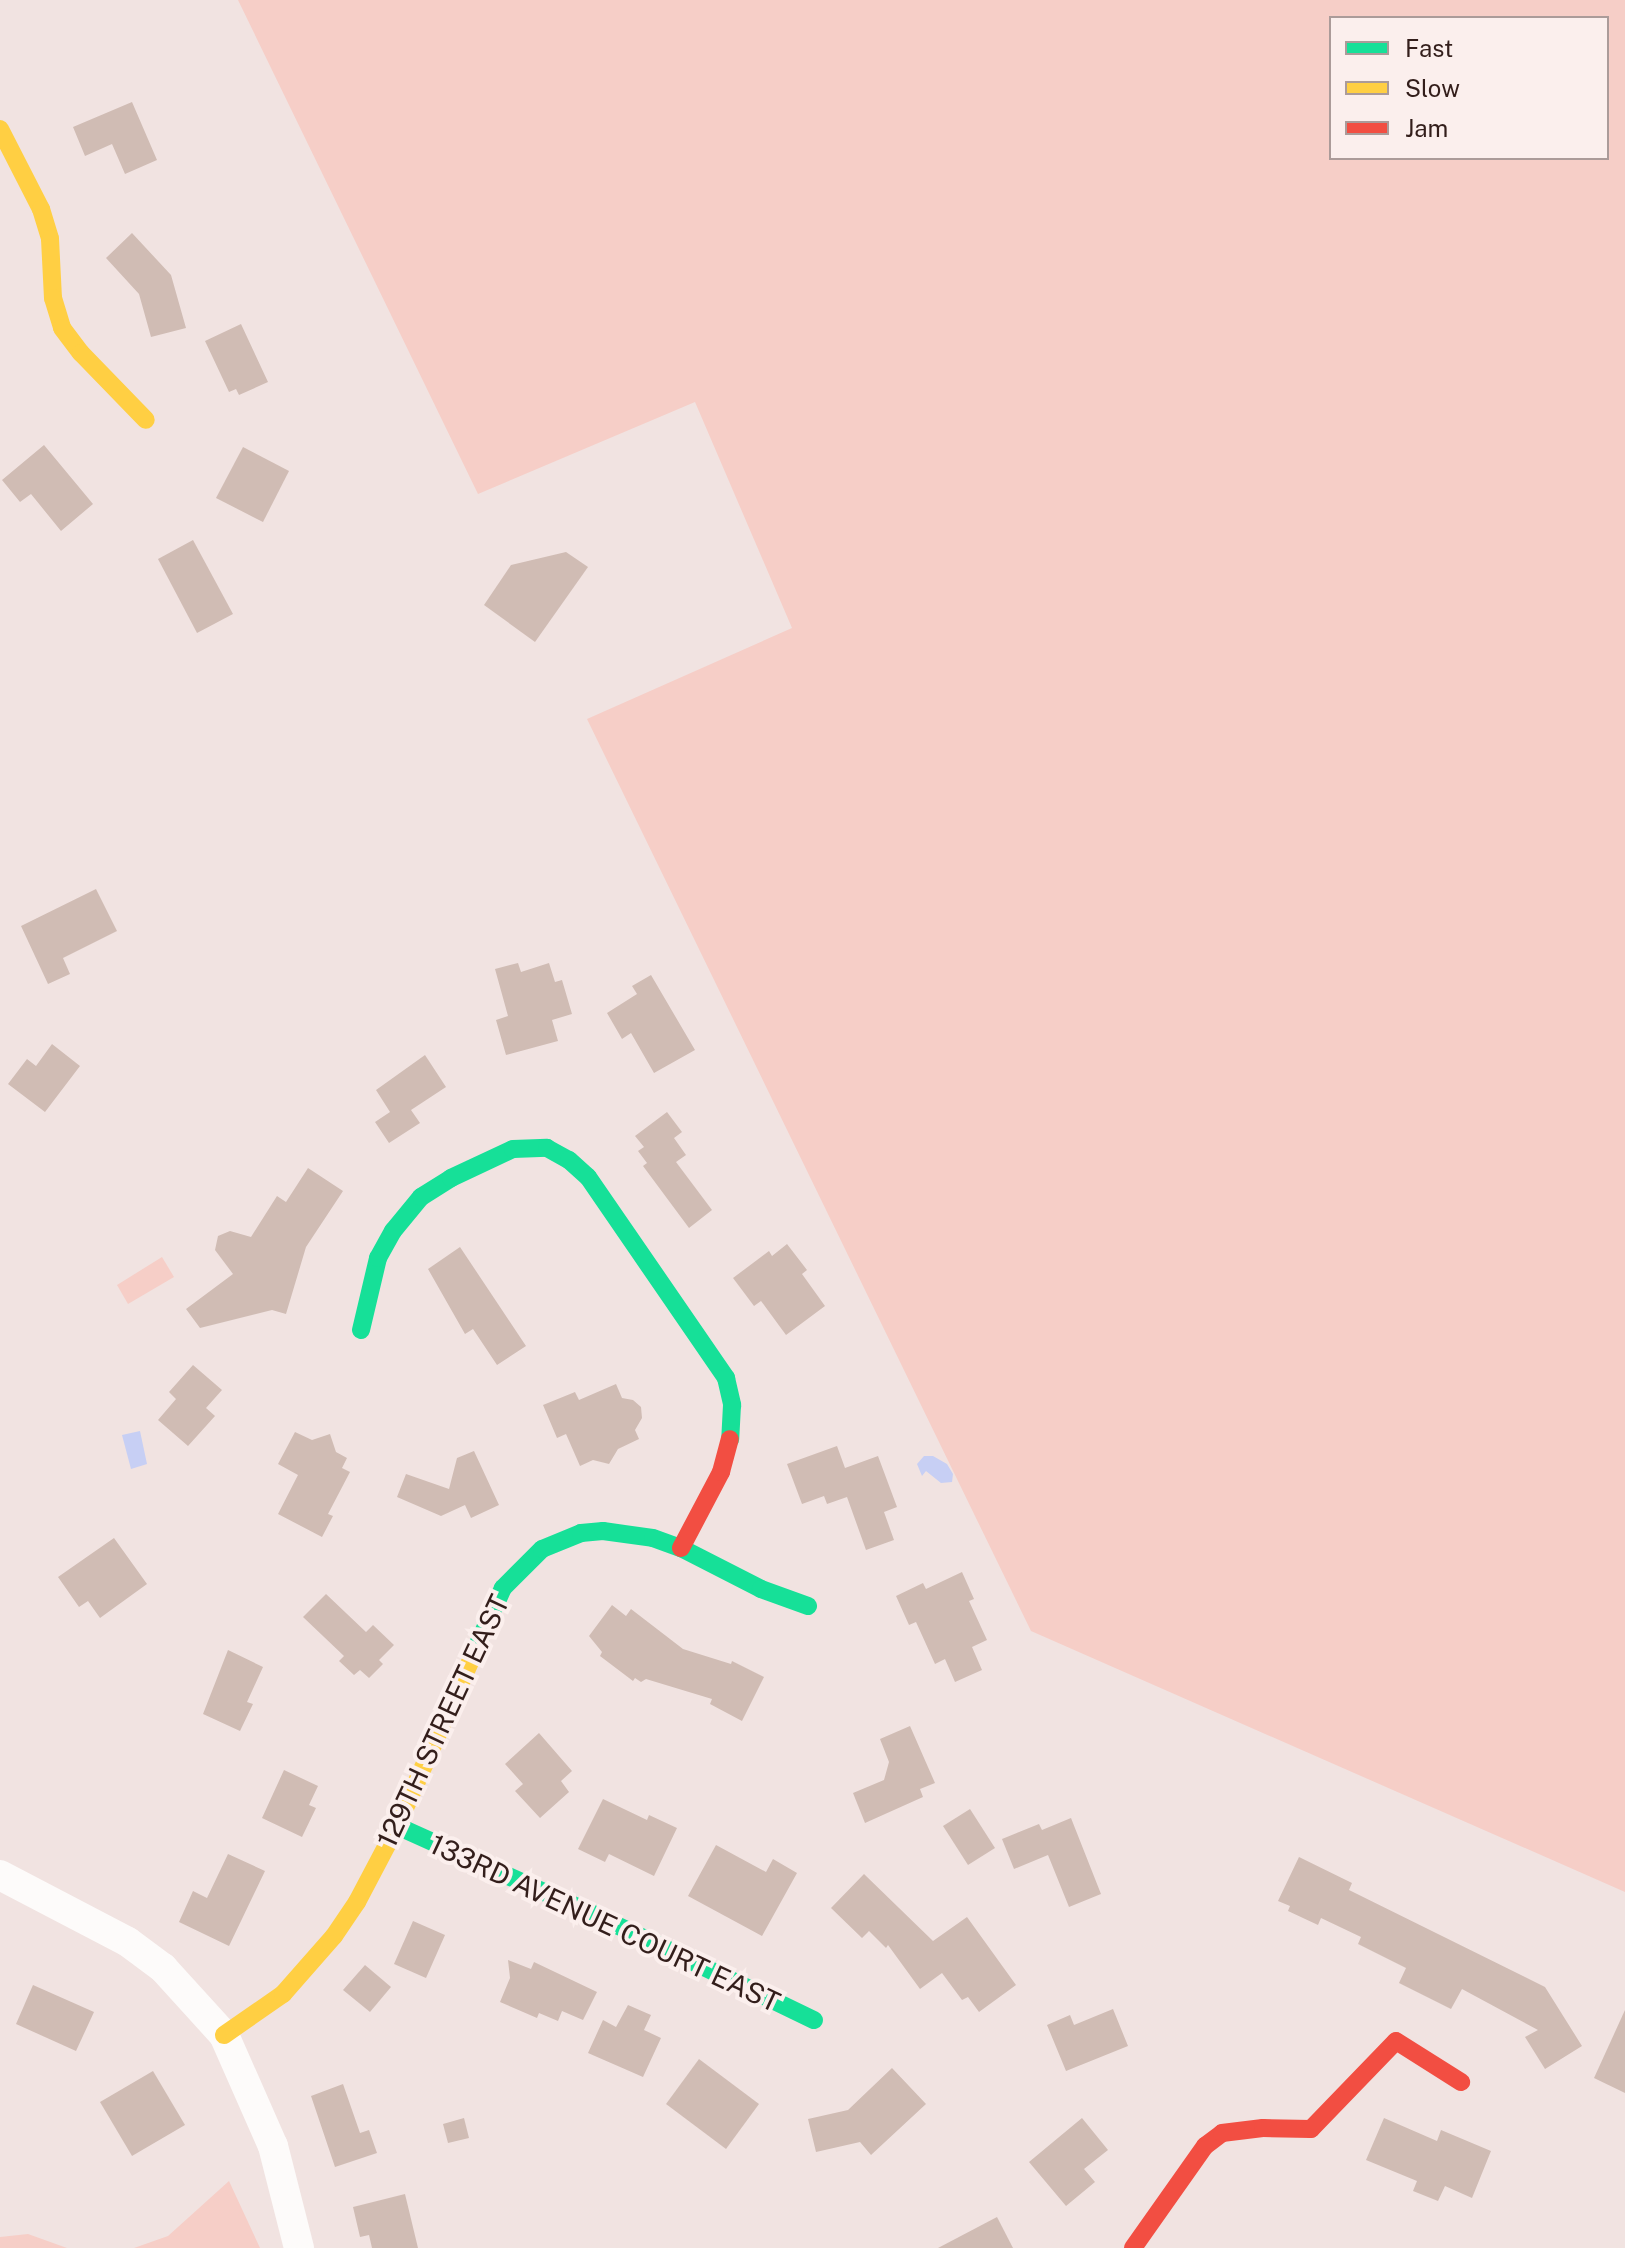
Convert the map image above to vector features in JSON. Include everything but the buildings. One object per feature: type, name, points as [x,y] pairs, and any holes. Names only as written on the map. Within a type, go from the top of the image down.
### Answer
[{"type":"street","points":[[0,129],[41,209],[50,239],[53,298],[62,328],[81,353],[146,420]]},
{"type":"street","points":[[361,1330],[378,1258],[393,1231],[421,1197],[451,1178],[513,1149],[547,1148],[569,1160],[588,1177],[726,1378],[732,1405],[728,1447],[721,1472],[681,1548]]},
{"type":"street","name":"129TH STREET EAST","points":[[224,2035],[283,1994],[310,1966],[357,1902],[397,1826],[463,1674],[511,1577],[542,1549],[581,1533],[627,1533],[681,1548],[761,1589],[808,1606]]},
{"type":"street","name":"133RD AVENUE COURT EAST","points":[[397,1826],[604,1919],[814,2020]]},
{"type":"street","points":[[0,1875],[128,1942],[163,1968],[224,2035],[273,2146],[299,2248]]},
{"type":"street","points":[[1133,2248],[1167,2204],[1205,2146],[1222,2133],[1263,2128],[1311,2129],[1396,2041],[1461,2082]]},
{"type":"shaded area","points":[[238,0],[1625,0],[1625,1892],[1031,1631],[587,719],[792,628],[695,402],[478,494]]},
{"type":"shaded area","points":[[162,1257],[174,1277],[128,1304],[117,1285]]},
{"type":"shaded area","points":[[229,2181],[260,2248],[134,2248],[168,2236]]},
{"type":"shaded area","points":[[28,2234],[67,2248],[0,2248],[0,2237]]},
{"type":"water","points":[[140,1431],[147,1464],[131,1469],[122,1435]]},
{"type":"water","points":[[924,1456],[933,1456],[947,1464],[953,1474],[952,1482],[941,1483],[926,1471],[922,1476],[917,1464]]},
{"type":"traffic: fast","points":[[361,1330],[378,1258],[393,1231],[421,1197],[451,1178],[513,1149],[547,1148],[569,1160],[588,1177],[726,1378],[732,1405],[730,1439]]},
{"type":"traffic: fast","points":[[474,1653],[503,1588],[542,1549],[581,1533],[603,1531],[653,1538],[681,1548],[761,1589],[808,1606]]},
{"type":"traffic: fast","points":[[397,1826],[604,1919],[814,2020]]},
{"type":"traffic: slow","points":[[0,129],[41,209],[50,239],[53,298],[62,328],[81,353],[146,420]]},
{"type":"traffic: slow","points":[[224,2035],[283,1994],[334,1936],[357,1902],[397,1826],[474,1653]]},
{"type":"traffic: jam","points":[[681,1548],[721,1472],[730,1439]]},
{"type":"traffic: jam","points":[[1133,2248],[1205,2146],[1222,2133],[1263,2128],[1311,2129],[1396,2041],[1461,2082]]}]
